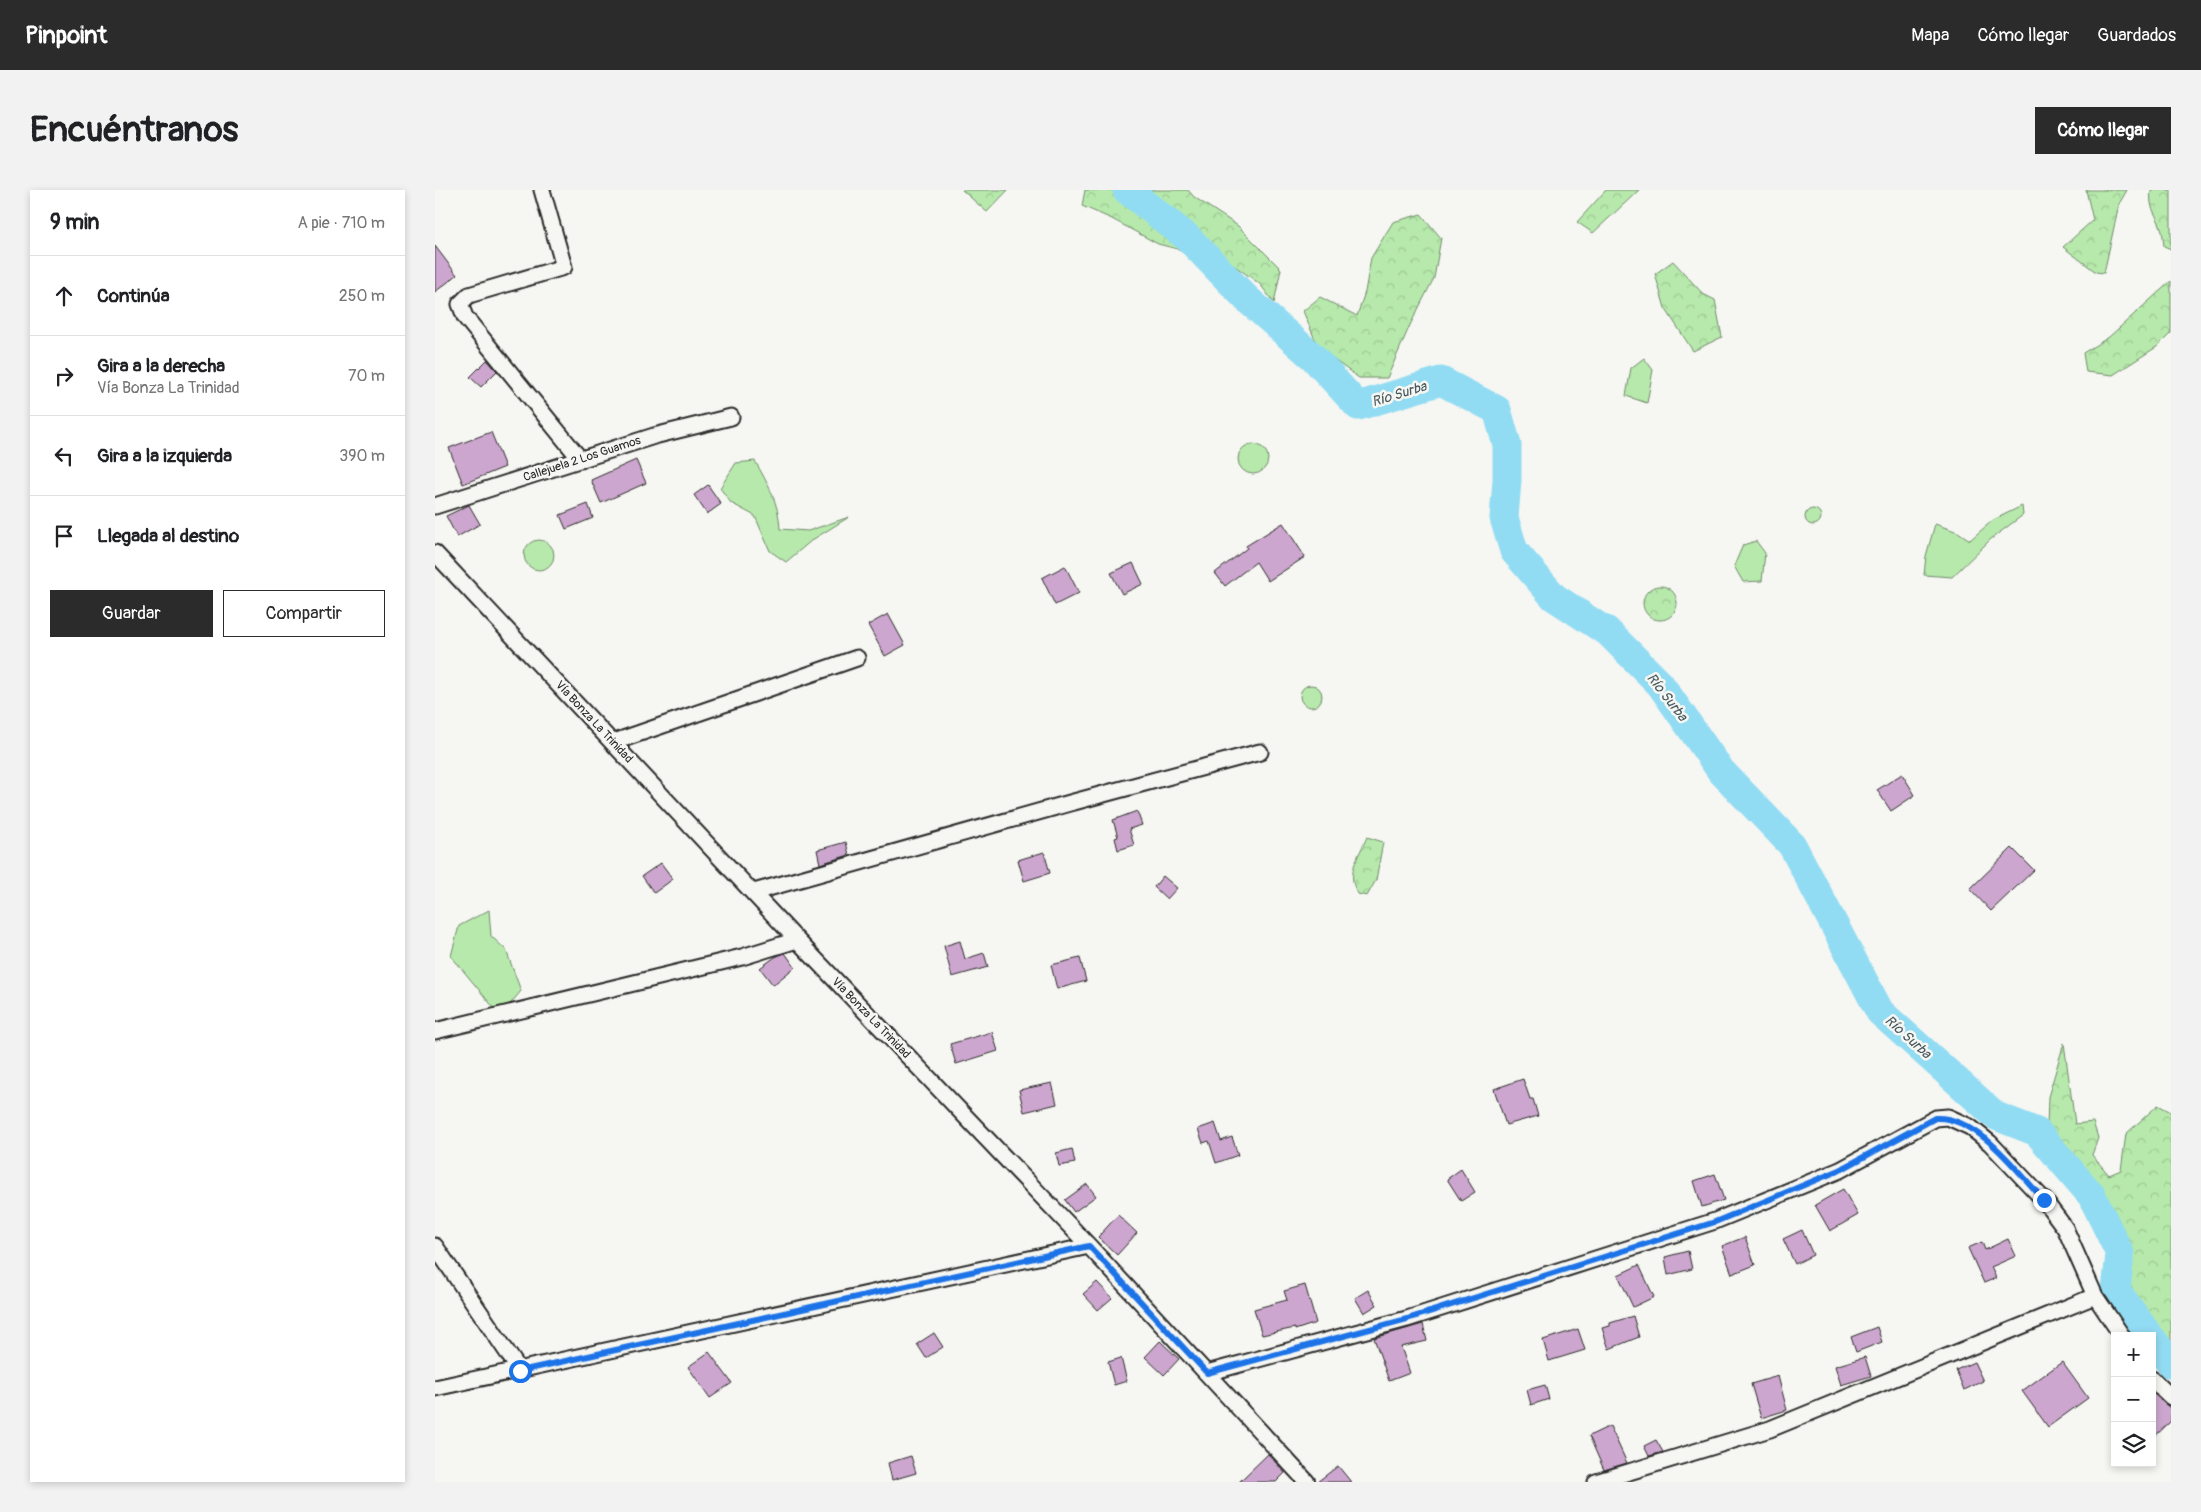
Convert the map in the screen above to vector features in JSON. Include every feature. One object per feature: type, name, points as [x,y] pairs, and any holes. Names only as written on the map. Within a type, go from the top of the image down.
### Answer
[{"type":"street","points":[[542,190],[564,267],[469,295],[460,304],[465,317],[581,460]]},
{"type":"street","name":"Callejuela 2 Los Guamos","points":[[435,506],[653,436],[731,417]]},
{"type":"street","name":"Vía Bonza La Trinidad","points":[[435,553],[614,742],[797,940],[1089,1246],[1307,1482]]},
{"type":"street","points":[[614,742],[857,658]]},
{"type":"street","points":[[753,892],[1260,752]]},
{"type":"street","points":[[435,1031],[742,957],[797,940]]},
{"type":"street","points":[[1207,1373],[1407,1319],[1715,1222],[1840,1170],[1935,1118],[1948,1117],[1970,1126],[1990,1143],[2044,1200],[2065,1228],[2095,1296],[2119,1332]]},
{"type":"street","points":[[435,1246],[520,1371]]},
{"type":"street","points":[[435,1388],[1089,1246]]},
{"type":"street","points":[[1596,1482],[1770,1429],[2095,1296]]},
{"type":"street","points":[[2156,1383],[2171,1396]]},
{"type":"green space","points":[[962,190],[1008,190],[987,212]]},
{"type":"green space","points":[[1085,190],[1188,190],[1194,197],[1238,226],[1281,269],[1274,303],[1260,284],[1229,262],[1158,244],[1112,219],[1082,206]]},
{"type":"green space","points":[[1606,190],[1639,190],[1593,233],[1577,222]]},
{"type":"green space","points":[[2086,190],[2127,190],[2119,204],[2104,273],[2096,272],[2063,247],[2093,220]]},
{"type":"green space","points":[[2151,190],[2171,190],[2171,249],[2164,246],[2161,227],[2151,205]]},
{"type":"green space","points":[[1421,214],[1441,238],[1434,278],[1410,325],[1387,378],[1359,378],[1337,362],[1316,342],[1303,311],[1320,297],[1357,316],[1365,292],[1371,258],[1393,222]]},
{"type":"green space","points":[[1673,261],[1703,294],[1715,300],[1722,337],[1693,351],[1665,308],[1655,274]]},
{"type":"green space","points":[[2171,281],[2171,333],[2158,346],[2113,375],[2086,372],[2083,353],[2109,337]]},
{"type":"green space","points":[[1644,358],[1653,370],[1647,403],[1626,396],[1631,368]]},
{"type":"green space","points":[[1253,444],[1259,445],[1267,453],[1267,465],[1259,473],[1253,474],[1247,473],[1239,465],[1238,459],[1239,453],[1247,445]]},
{"type":"green space","points":[[755,461],[775,502],[780,529],[808,531],[849,517],[812,540],[786,562],[770,551],[755,516],[731,503],[720,488],[736,463]]},
{"type":"green space","points":[[2022,506],[2023,515],[1991,539],[1952,577],[1924,575],[1926,556],[1935,524],[1958,532],[1970,540],[1993,520]]},
{"type":"green space","points":[[1813,509],[1819,511],[1821,517],[1819,523],[1813,525],[1807,523],[1805,517],[1807,511]]},
{"type":"green space","points":[[539,540],[550,544],[554,555],[550,566],[539,570],[528,566],[524,555],[528,544]]},
{"type":"green space","points":[[1756,541],[1765,553],[1762,581],[1743,582],[1734,566],[1743,545]]},
{"type":"green space","points":[[1660,586],[1667,587],[1672,591],[1676,596],[1676,610],[1672,615],[1667,619],[1660,620],[1653,619],[1648,615],[1644,610],[1643,603],[1644,596],[1648,591],[1653,587]]},
{"type":"green space","points":[[1311,685],[1319,688],[1322,696],[1319,704],[1311,707],[1303,704],[1300,696],[1303,688]]},
{"type":"green space","points":[[1367,837],[1383,842],[1376,880],[1367,896],[1358,894],[1354,886],[1353,872]]},
{"type":"green space","points":[[489,910],[491,936],[506,950],[521,991],[507,1008],[494,1008],[451,956],[459,926]]},
{"type":"green space","points":[[2064,1043],[2075,1124],[2093,1122],[2098,1138],[2092,1155],[2109,1175],[2121,1170],[2126,1134],[2158,1105],[2171,1112],[2171,1343],[2155,1326],[2126,1282],[2116,1245],[2094,1187],[2076,1157],[2047,1128],[2048,1097]]},
{"type":"building","points":[[435,246],[457,275],[435,292]]},
{"type":"building","points":[[487,360],[497,371],[481,387],[470,377]]},
{"type":"building","points":[[491,432],[505,467],[463,484],[449,448]]},
{"type":"building","points":[[636,460],[646,483],[601,503],[591,480]]},
{"type":"building","points":[[708,485],[721,504],[707,514],[694,495]]},
{"type":"building","points":[[588,504],[593,518],[566,529],[560,515]]},
{"type":"building","points":[[469,505],[480,524],[457,537],[446,516]]},
{"type":"building","points":[[1283,523],[1305,557],[1268,581],[1256,562],[1225,586],[1215,573],[1247,548],[1246,546]]},
{"type":"building","points":[[1133,563],[1143,584],[1122,594],[1111,573]]},
{"type":"building","points":[[1065,566],[1079,593],[1055,605],[1042,578]]},
{"type":"building","points":[[888,614],[905,645],[885,656],[868,625]]},
{"type":"building","points":[[1902,774],[1915,795],[1891,811],[1877,790]]},
{"type":"building","points":[[1137,811],[1142,825],[1129,829],[1134,845],[1118,850],[1115,838],[1118,837],[1113,820]]},
{"type":"building","points":[[846,842],[849,855],[820,864],[817,850]]},
{"type":"building","points":[[2012,848],[2034,870],[1991,911],[1970,889]]},
{"type":"building","points":[[1044,852],[1050,873],[1024,881],[1018,860]]},
{"type":"building","points":[[661,863],[673,879],[654,893],[642,876]]},
{"type":"building","points":[[1163,876],[1177,888],[1167,899],[1154,887]]},
{"type":"building","points":[[960,941],[965,959],[984,953],[988,967],[952,977],[944,946]]},
{"type":"building","points":[[785,953],[795,967],[773,985],[760,968],[775,957]]},
{"type":"building","points":[[1080,958],[1086,981],[1057,989],[1051,965]]},
{"type":"building","points":[[992,1032],[998,1051],[956,1064],[950,1044]]},
{"type":"building","points":[[1523,1079],[1530,1099],[1533,1099],[1538,1116],[1506,1125],[1494,1089]]},
{"type":"building","points":[[1052,1083],[1057,1104],[1024,1112],[1019,1090]]},
{"type":"building","points":[[1215,1123],[1221,1141],[1232,1137],[1238,1155],[1216,1163],[1209,1141],[1203,1143],[1198,1129]]},
{"type":"building","points":[[1072,1149],[1075,1163],[1059,1166],[1056,1153]]},
{"type":"building","points":[[1461,1169],[1475,1192],[1461,1201],[1447,1179]]},
{"type":"building","points":[[1715,1174],[1724,1200],[1702,1207],[1694,1181]]},
{"type":"building","points":[[1087,1184],[1096,1196],[1074,1212],[1065,1200]]},
{"type":"building","points":[[1843,1189],[1858,1215],[1830,1231],[1815,1205]]},
{"type":"building","points":[[1118,1215],[1137,1233],[1117,1255],[1098,1237]]},
{"type":"building","points":[[1802,1230],[1813,1255],[1795,1264],[1783,1239]]},
{"type":"building","points":[[1745,1237],[1755,1265],[1732,1274],[1722,1246]]},
{"type":"building","points":[[2008,1239],[2016,1256],[1991,1267],[1996,1278],[1984,1283],[1968,1248],[1982,1242],[1985,1250]]},
{"type":"building","points":[[1688,1251],[1692,1269],[1668,1275],[1665,1257]]},
{"type":"building","points":[[1639,1265],[1654,1297],[1633,1307],[1618,1275]]},
{"type":"building","points":[[1097,1282],[1112,1298],[1098,1310],[1083,1294]]},
{"type":"building","points":[[1305,1285],[1316,1323],[1295,1330],[1295,1328],[1262,1335],[1254,1309],[1287,1300],[1284,1291]]},
{"type":"building","points":[[1368,1290],[1377,1305],[1364,1313],[1355,1298]]},
{"type":"building","points":[[1633,1316],[1639,1337],[1609,1349],[1602,1328],[1610,1326],[1610,1323]]},
{"type":"building","points":[[1423,1324],[1427,1341],[1401,1347],[1410,1373],[1389,1381],[1374,1338]]},
{"type":"building","points":[[1877,1327],[1882,1342],[1856,1352],[1851,1337]]},
{"type":"building","points":[[1578,1329],[1585,1350],[1549,1361],[1543,1340]]},
{"type":"building","points":[[934,1333],[943,1347],[926,1358],[917,1344]]},
{"type":"building","points":[[1160,1341],[1179,1359],[1164,1375],[1145,1357]]},
{"type":"building","points":[[709,1352],[732,1383],[710,1398],[688,1367]]},
{"type":"building","points":[[1865,1357],[1871,1376],[1841,1385],[1835,1366]]},
{"type":"building","points":[[1121,1358],[1127,1381],[1114,1385],[1108,1362]]},
{"type":"building","points":[[1974,1362],[1983,1381],[1964,1390],[1956,1370]]},
{"type":"building","points":[[2062,1362],[2088,1398],[2048,1427],[2022,1391]]},
{"type":"building","points":[[1778,1376],[1787,1410],[1761,1418],[1751,1384]]},
{"type":"building","points":[[1545,1385],[1549,1399],[1531,1405],[1527,1390]]},
{"type":"building","points":[[2156,1396],[2171,1409],[2171,1421],[2156,1435]]},
{"type":"building","points":[[1610,1426],[1627,1463],[1604,1470],[1589,1436]]},
{"type":"building","points":[[1656,1440],[1663,1452],[1649,1456],[1644,1446]]},
{"type":"building","points":[[1268,1454],[1285,1473],[1276,1482],[1239,1482]]},
{"type":"building","points":[[911,1456],[916,1473],[892,1480],[888,1463]]},
{"type":"building","points":[[1338,1466],[1351,1482],[1317,1482]]},
{"type":"waterway","name":"Río Surba","points":[[1127,190],[1188,238],[1247,299],[1313,357],[1358,406],[1441,381],[1497,410],[1507,445],[1504,518],[1514,551],[1554,597],[1606,630],[1660,684],[1721,771],[1792,845],[1880,1012],[1996,1116],[2037,1132],[2092,1196],[2120,1254],[2116,1290],[2146,1332]]},
{"type":"waterway","name":"Río Surba","points":[[2156,1344],[2171,1364]]},
{"type":"route","points":[[520,1371],[1089,1246],[1207,1373],[1407,1319],[1715,1222],[1840,1170],[1935,1118],[1948,1117],[1970,1126],[1990,1143],[2044,1200]]}]
